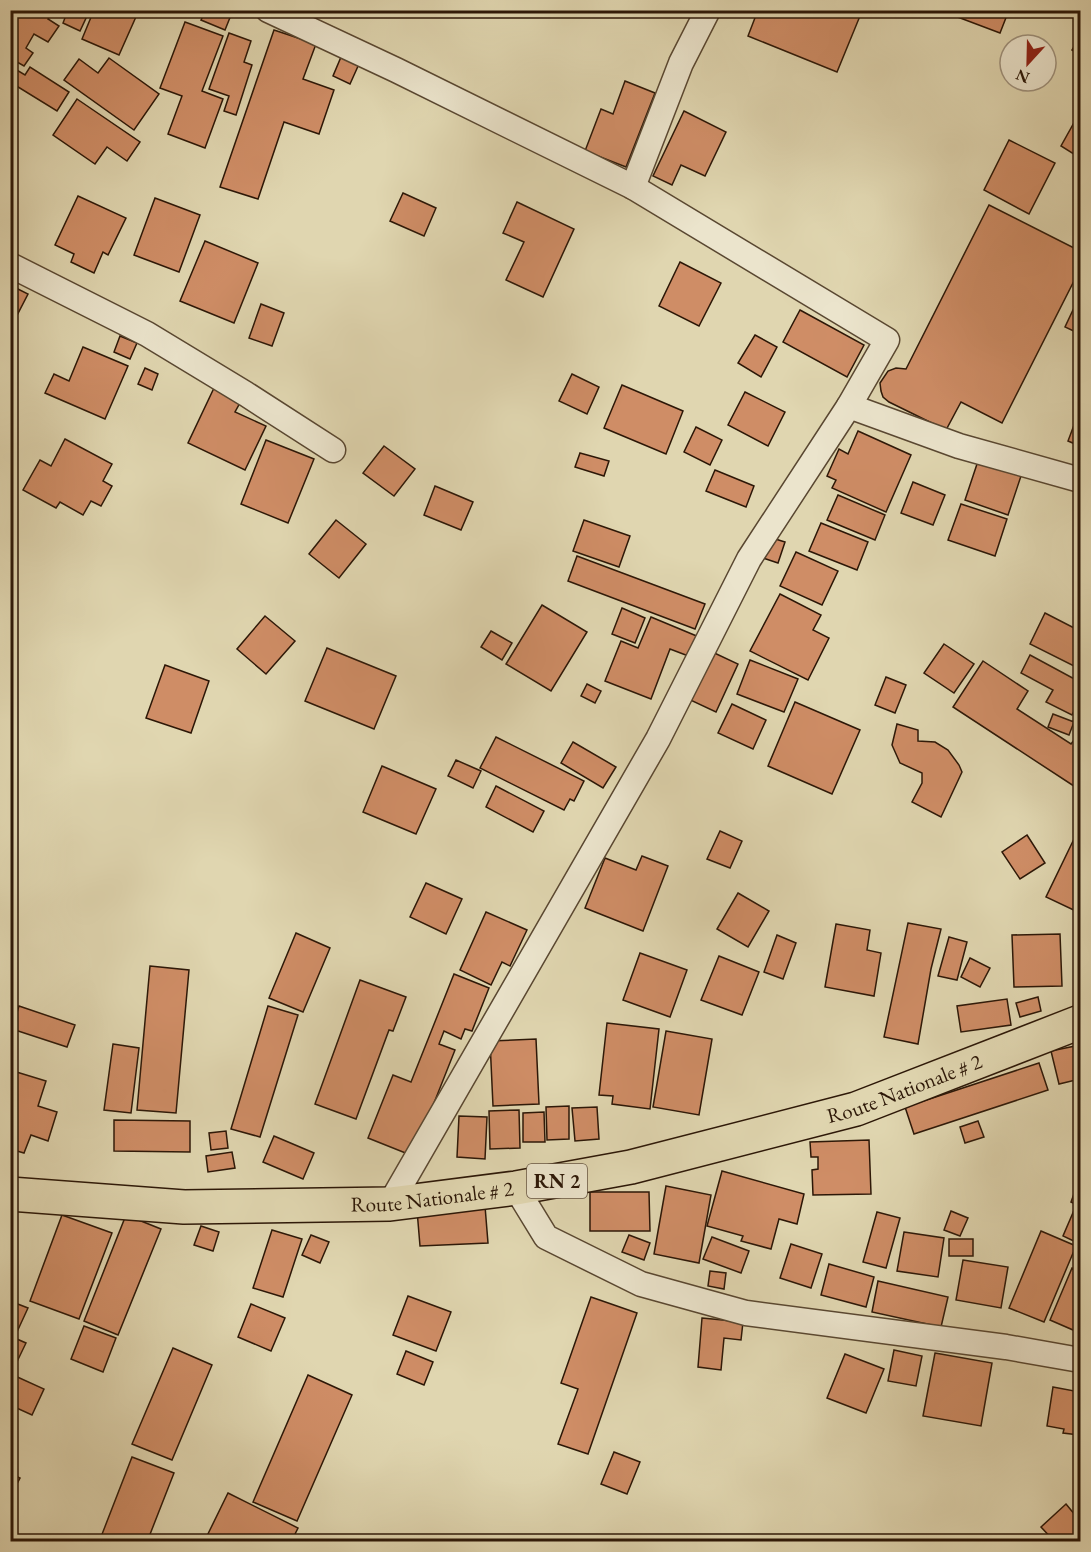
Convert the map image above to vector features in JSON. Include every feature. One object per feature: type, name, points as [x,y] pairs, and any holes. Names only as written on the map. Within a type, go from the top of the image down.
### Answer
[{"type":"main road","name":"Route Nationale # 2","points":[[12,1196],[184,1207],[390,1204],[516,1188],[631,1167],[855,1109],[1080,1020]]},
{"type":"street","points":[[268,10],[396,70],[633,188],[887,340],[849,406],[749,559],[658,739],[390,1204]]},
{"type":"street","points":[[633,188],[681,63],[708,10]]},
{"type":"street","points":[[10,265],[147,334],[333,450]]},
{"type":"street","points":[[849,406],[959,446],[1080,480]]},
{"type":"street","points":[[516,1188],[546,1237],[641,1284],[746,1313],[1006,1347],[1080,1360]]},
{"type":"building","points":[[10,10],[54,10],[48,19],[59,26],[48,42],[34,34],[26,48],[33,53],[24,66],[10,58]]},
{"type":"building","points":[[68,10],[74,10],[87,16],[80,31],[63,23]]},
{"type":"building","points":[[94,10],[139,10],[119,55],[82,39]]},
{"type":"building","points":[[206,10],[233,10],[225,30],[201,20]]},
{"type":"building","points":[[758,10],[774,16],[776,10],[846,10],[860,16],[837,72],[748,36]]},
{"type":"building","points":[[939,10],[1009,10],[1000,33]]},
{"type":"building","points":[[185,22],[223,36],[202,91],[223,99],[205,148],[168,134],[182,96],[160,88]]},
{"type":"building","points":[[274,30],[316,44],[303,79],[334,90],[319,134],[284,122],[258,199],[220,187]]},
{"type":"building","points":[[229,33],[251,41],[244,62],[252,65],[236,115],[224,111],[229,96],[209,89]]},
{"type":"building","points":[[1080,37],[1080,55],[1072,50]]},
{"type":"building","points":[[341,57],[359,64],[350,84],[333,76]]},
{"type":"building","points":[[109,58],[159,94],[134,130],[64,80],[79,59],[98,73]]},
{"type":"building","points":[[10,66],[25,75],[30,67],[69,92],[57,111],[10,82]]},
{"type":"building","points":[[625,81],[655,93],[626,167],[585,151],[601,109],[613,114]]},
{"type":"building","points":[[77,99],[140,142],[127,161],[107,147],[95,164],[53,135]]},
{"type":"building","points":[[684,111],[726,132],[705,176],[681,165],[672,185],[653,176]]},
{"type":"building","points":[[1080,112],[1080,158],[1061,146]]},
{"type":"building","points":[[1009,140],[1055,163],[1029,214],[984,190]]},
{"type":"building","points":[[403,193],[436,208],[424,236],[390,221]]},
{"type":"building","points":[[78,196],[126,218],[108,255],[103,252],[94,273],[71,262],[74,254],[55,245]]},
{"type":"building","points":[[155,198],[200,215],[179,272],[134,255]]},
{"type":"building","points":[[517,202],[574,229],[543,297],[506,280],[524,242],[503,233]]},
{"type":"building","points":[[989,205],[1080,251],[1080,269],[1002,423],[961,402],[946,430],[889,402],[883,397],[880,383],[888,371],[896,368],[906,369]]},
{"type":"building","points":[[205,241],[258,263],[234,323],[180,301]]},
{"type":"building","points":[[680,262],[721,283],[699,326],[659,306]]},
{"type":"building","points":[[10,285],[28,294],[13,323],[10,322]]},
{"type":"building","points":[[1080,295],[1080,334],[1065,327]]},
{"type":"building","points":[[261,304],[284,313],[272,346],[249,338]]},
{"type":"building","points":[[800,310],[864,345],[847,377],[783,342]]},
{"type":"building","points":[[755,335],[777,347],[761,377],[738,363]]},
{"type":"building","points":[[120,336],[137,343],[130,359],[114,352]]},
{"type":"building","points":[[83,347],[128,366],[105,419],[45,393],[54,374],[69,381]]},
{"type":"building","points":[[145,368],[158,374],[152,390],[138,384]]},
{"type":"building","points":[[572,374],[599,387],[587,414],[559,401]]},
{"type":"building","points":[[622,385],[683,411],[666,454],[604,428]]},
{"type":"building","points":[[214,388],[241,401],[235,412],[266,426],[245,470],[188,443]]},
{"type":"building","points":[[745,392],[785,412],[768,446],[728,425]]},
{"type":"building","points":[[1080,409],[1080,446],[1068,441]]},
{"type":"building","points":[[696,427],[722,440],[710,465],[684,452]]},
{"type":"building","points":[[858,431],[911,455],[886,512],[832,488],[836,480],[827,476],[839,449],[848,454]]},
{"type":"building","points":[[65,439],[112,464],[103,481],[112,486],[101,506],[91,501],[83,515],[60,502],[56,508],[23,490],[40,460],[51,466]]},
{"type":"building","points":[[266,440],[314,459],[288,523],[241,504]]},
{"type":"building","points":[[384,446],[415,469],[394,496],[363,473]]},
{"type":"building","points":[[580,453],[609,461],[604,476],[575,467]]},
{"type":"building","points":[[978,461],[1021,476],[1008,515],[965,500]]},
{"type":"building","points":[[715,470],[754,486],[746,507],[706,491]]},
{"type":"building","points":[[913,482],[945,495],[933,525],[901,513]]},
{"type":"building","points":[[435,486],[473,502],[461,530],[424,515]]},
{"type":"building","points":[[838,495],[885,515],[875,540],[827,520]]},
{"type":"building","points":[[961,504],[1007,519],[995,556],[948,540]]},
{"type":"building","points":[[336,520],[366,544],[339,578],[309,554]]},
{"type":"building","points":[[584,520],[630,536],[619,567],[573,551]]},
{"type":"building","points":[[821,523],[868,542],[857,570],[809,551]]},
{"type":"building","points":[[769,537],[785,542],[778,563],[763,558]]},
{"type":"building","points":[[796,552],[838,571],[822,605],[780,586]]},
{"type":"building","points":[[577,556],[705,604],[695,629],[568,581]]},
{"type":"building","points":[[780,594],[821,615],[813,630],[829,638],[808,680],[750,651]]},
{"type":"building","points":[[542,605],[587,632],[551,691],[506,664]]},
{"type":"building","points":[[622,608],[645,618],[635,643],[612,634]]},
{"type":"building","points":[[1045,613],[1080,631],[1080,669],[1030,644]]},
{"type":"building","points":[[265,616],[295,641],[266,674],[237,649]]},
{"type":"building","points":[[651,617],[699,637],[691,657],[670,649],[651,699],[605,681],[621,641],[638,648]]},
{"type":"building","points":[[491,631],[512,643],[502,660],[481,647]]},
{"type":"building","points":[[944,644],[974,664],[954,693],[924,673]]},
{"type":"building","points":[[327,648],[396,676],[374,729],[305,701]]},
{"type":"building","points":[[708,650],[738,664],[716,712],[686,698]]},
{"type":"building","points":[[1030,655],[1080,682],[1080,698],[1072,715],[1046,702],[1053,690],[1021,673]]},
{"type":"building","points":[[750,660],[798,679],[784,712],[737,694]]},
{"type":"building","points":[[983,661],[1028,691],[1017,709],[1071,744],[1078,735],[1080,737],[1080,790],[953,707]]},
{"type":"building","points":[[165,665],[209,681],[191,733],[146,718]]},
{"type":"building","points":[[886,677],[906,685],[895,713],[875,705]]},
{"type":"building","points":[[587,684],[601,691],[595,703],[581,696]]},
{"type":"building","points":[[795,702],[860,730],[832,794],[768,766]]},
{"type":"building","points":[[732,704],[766,720],[753,749],[718,733]]},
{"type":"building","points":[[1080,709],[1080,726],[1073,721]]},
{"type":"building","points":[[1053,714],[1074,722],[1069,735],[1048,727]]},
{"type":"building","points":[[897,724],[918,730],[918,741],[935,742],[948,750],[959,765],[962,772],[941,817],[912,802],[922,783],[922,773],[900,763],[892,745]]},
{"type":"building","points":[[496,737],[584,781],[574,801],[570,799],[564,810],[480,768]]},
{"type":"building","points":[[573,742],[616,767],[603,788],[561,763]]},
{"type":"building","points":[[456,760],[481,771],[473,788],[448,776]]},
{"type":"building","points":[[382,766],[436,789],[416,834],[363,812]]},
{"type":"building","points":[[496,786],[544,811],[533,832],[486,807]]},
{"type":"building","points":[[720,831],[742,841],[730,868],[707,859]]},
{"type":"building","points":[[1027,835],[1045,863],[1020,879],[1002,852]]},
{"type":"building","points":[[1074,839],[1080,842],[1080,913],[1046,897]]},
{"type":"building","points":[[642,856],[668,866],[643,931],[585,908],[605,858],[636,870]]},
{"type":"building","points":[[426,883],[462,899],[446,934],[410,917]]},
{"type":"building","points":[[738,893],[769,911],[748,947],[717,929]]},
{"type":"building","points":[[486,912],[527,930],[510,966],[502,962],[491,985],[460,970]]},
{"type":"building","points":[[908,923],[941,929],[931,969],[918,1044],[884,1037]]},
{"type":"building","points":[[836,924],[870,930],[867,950],[881,953],[874,996],[825,987]]},
{"type":"building","points":[[296,933],[330,948],[303,1012],[269,998]]},
{"type":"building","points":[[1060,934],[1062,986],[1014,987],[1012,935]]},
{"type":"building","points":[[777,935],[796,943],[783,979],[764,972]]},
{"type":"building","points":[[949,937],[967,942],[957,980],[938,976]]},
{"type":"building","points":[[640,953],[687,970],[670,1017],[623,1000]]},
{"type":"building","points":[[719,956],[759,972],[742,1015],[701,1000]]},
{"type":"building","points":[[970,958],[990,968],[980,987],[961,977]]},
{"type":"building","points":[[150,966],[189,970],[176,1113],[137,1110]]},
{"type":"building","points":[[454,974],[489,988],[472,1031],[465,1029],[461,1039],[444,1031],[439,1044],[455,1050],[413,1156],[368,1138],[393,1075],[411,1082]]},
{"type":"building","points":[[360,980],[406,997],[393,1031],[389,1030],[356,1119],[315,1104]]},
{"type":"building","points":[[1038,997],[1041,1011],[1020,1017],[1016,1003]]},
{"type":"building","points":[[1007,999],[1011,1025],[961,1032],[957,1006]]},
{"type":"building","points":[[10,1002],[17,1004],[10,1021]]},
{"type":"building","points":[[19,1006],[75,1025],[67,1047],[12,1029]]},
{"type":"building","points":[[268,1006],[298,1015],[260,1137],[231,1129]]},
{"type":"building","points":[[607,1023],[659,1029],[650,1109],[612,1104],[613,1096],[599,1095]]},
{"type":"building","points":[[666,1031],[712,1039],[699,1115],[653,1107]]},
{"type":"building","points":[[536,1039],[539,1104],[493,1106],[490,1041]]},
{"type":"building","points":[[113,1044],[139,1048],[131,1113],[104,1110]]},
{"type":"building","points":[[1080,1045],[1080,1079],[1059,1084],[1051,1051]]},
{"type":"building","points":[[1039,1063],[1048,1090],[914,1134],[905,1107]]},
{"type":"building","points":[[10,1070],[46,1081],[38,1106],[57,1112],[48,1141],[31,1135],[24,1153],[10,1149]]},
{"type":"building","points":[[569,1106],[569,1139],[547,1140],[546,1107]]},
{"type":"building","points":[[597,1107],[599,1139],[575,1141],[572,1108]]},
{"type":"building","points":[[519,1110],[520,1148],[490,1149],[489,1111]]},
{"type":"building","points":[[544,1112],[545,1142],[523,1142],[523,1113]]},
{"type":"building","points":[[459,1116],[487,1117],[485,1159],[457,1157]]},
{"type":"building","points":[[114,1120],[190,1121],[190,1152],[114,1151]]},
{"type":"building","points":[[978,1121],[984,1137],[965,1143],[960,1127]]},
{"type":"building","points":[[226,1131],[228,1148],[211,1150],[209,1133]]},
{"type":"building","points":[[274,1136],[314,1153],[303,1179],[263,1162]]},
{"type":"building","points":[[869,1140],[871,1194],[813,1195],[812,1170],[818,1169],[818,1157],[811,1157],[810,1142]]},
{"type":"building","points":[[232,1152],[235,1168],[208,1172],[206,1156]]},
{"type":"building","points":[[722,1171],[804,1194],[797,1224],[779,1219],[771,1249],[741,1241],[743,1236],[707,1226]]},
{"type":"building","points":[[1080,1177],[1080,1206],[1071,1202]]},
{"type":"building","points":[[666,1186],[711,1195],[699,1263],[654,1254]]},
{"type":"building","points":[[590,1192],[649,1192],[650,1231],[590,1231]]},
{"type":"building","points":[[485,1206],[488,1243],[420,1246],[417,1210]]},
{"type":"building","points":[[1075,1208],[1080,1210],[1080,1244],[1063,1236]]},
{"type":"building","points":[[951,1211],[968,1218],[960,1236],[944,1230]]},
{"type":"building","points":[[877,1212],[900,1218],[886,1268],[863,1262]]},
{"type":"building","points":[[62,1215],[112,1233],[79,1319],[30,1301]]},
{"type":"building","points":[[126,1215],[161,1229],[118,1335],[84,1321]]},
{"type":"building","points":[[201,1226],[219,1232],[213,1251],[194,1245]]},
{"type":"building","points":[[272,1230],[302,1239],[283,1297],[253,1288]]},
{"type":"building","points":[[1041,1231],[1076,1246],[1044,1322],[1009,1308]]},
{"type":"building","points":[[904,1232],[944,1238],[938,1277],[897,1271]]},
{"type":"building","points":[[311,1235],[329,1242],[320,1263],[302,1255]]},
{"type":"building","points":[[629,1235],[650,1243],[644,1260],[622,1252]]},
{"type":"building","points":[[712,1237],[749,1251],[741,1273],[703,1259]]},
{"type":"building","points":[[949,1239],[973,1239],[973,1256],[949,1256]]},
{"type":"building","points":[[791,1244],[822,1254],[811,1288],[780,1278]]},
{"type":"building","points":[[963,1260],[1008,1267],[1001,1308],[956,1300]]},
{"type":"building","points":[[829,1264],[874,1277],[866,1307],[821,1295]]},
{"type":"building","points":[[1072,1268],[1080,1272],[1080,1333],[1050,1320]]},
{"type":"building","points":[[710,1271],[726,1273],[724,1289],[708,1286]]},
{"type":"building","points":[[878,1281],[948,1297],[941,1327],[872,1312]]},
{"type":"building","points":[[408,1296],[451,1312],[436,1351],[393,1335]]},
{"type":"building","points":[[591,1297],[637,1313],[588,1454],[558,1444],[578,1389],[561,1383]]},
{"type":"building","points":[[10,1301],[28,1308],[16,1334],[10,1331]]},
{"type":"building","points":[[251,1304],[285,1318],[271,1351],[238,1337]]},
{"type":"building","points":[[702,1318],[743,1322],[741,1340],[724,1338],[721,1370],[698,1367]]},
{"type":"building","points":[[84,1326],[116,1338],[103,1372],[71,1359]]},
{"type":"building","points":[[10,1336],[26,1343],[12,1372],[10,1371]]},
{"type":"building","points":[[173,1348],[212,1365],[172,1460],[132,1444]]},
{"type":"building","points":[[894,1350],[922,1356],[916,1386],[888,1381]]},
{"type":"building","points":[[406,1351],[433,1362],[424,1385],[397,1374]]},
{"type":"building","points":[[935,1353],[992,1363],[981,1426],[923,1416]]},
{"type":"building","points":[[845,1354],[884,1369],[866,1413],[827,1398]]},
{"type":"building","points":[[13,1375],[44,1389],[32,1415],[10,1405],[10,1382]]},
{"type":"building","points":[[308,1375],[352,1395],[297,1521],[253,1502]]},
{"type":"building","points":[[1053,1387],[1080,1392],[1079,1435],[1063,1433],[1064,1429],[1047,1426]]},
{"type":"building","points":[[614,1452],[640,1462],[627,1494],[601,1484]]},
{"type":"building","points":[[132,1457],[174,1473],[147,1542],[99,1542]]},
{"type":"building","points":[[10,1473],[20,1478],[10,1497]]},
{"type":"building","points":[[228,1493],[298,1528],[291,1542],[204,1542]]},
{"type":"building","points":[[1066,1504],[1080,1521],[1080,1542],[1055,1542],[1041,1527]]}]
